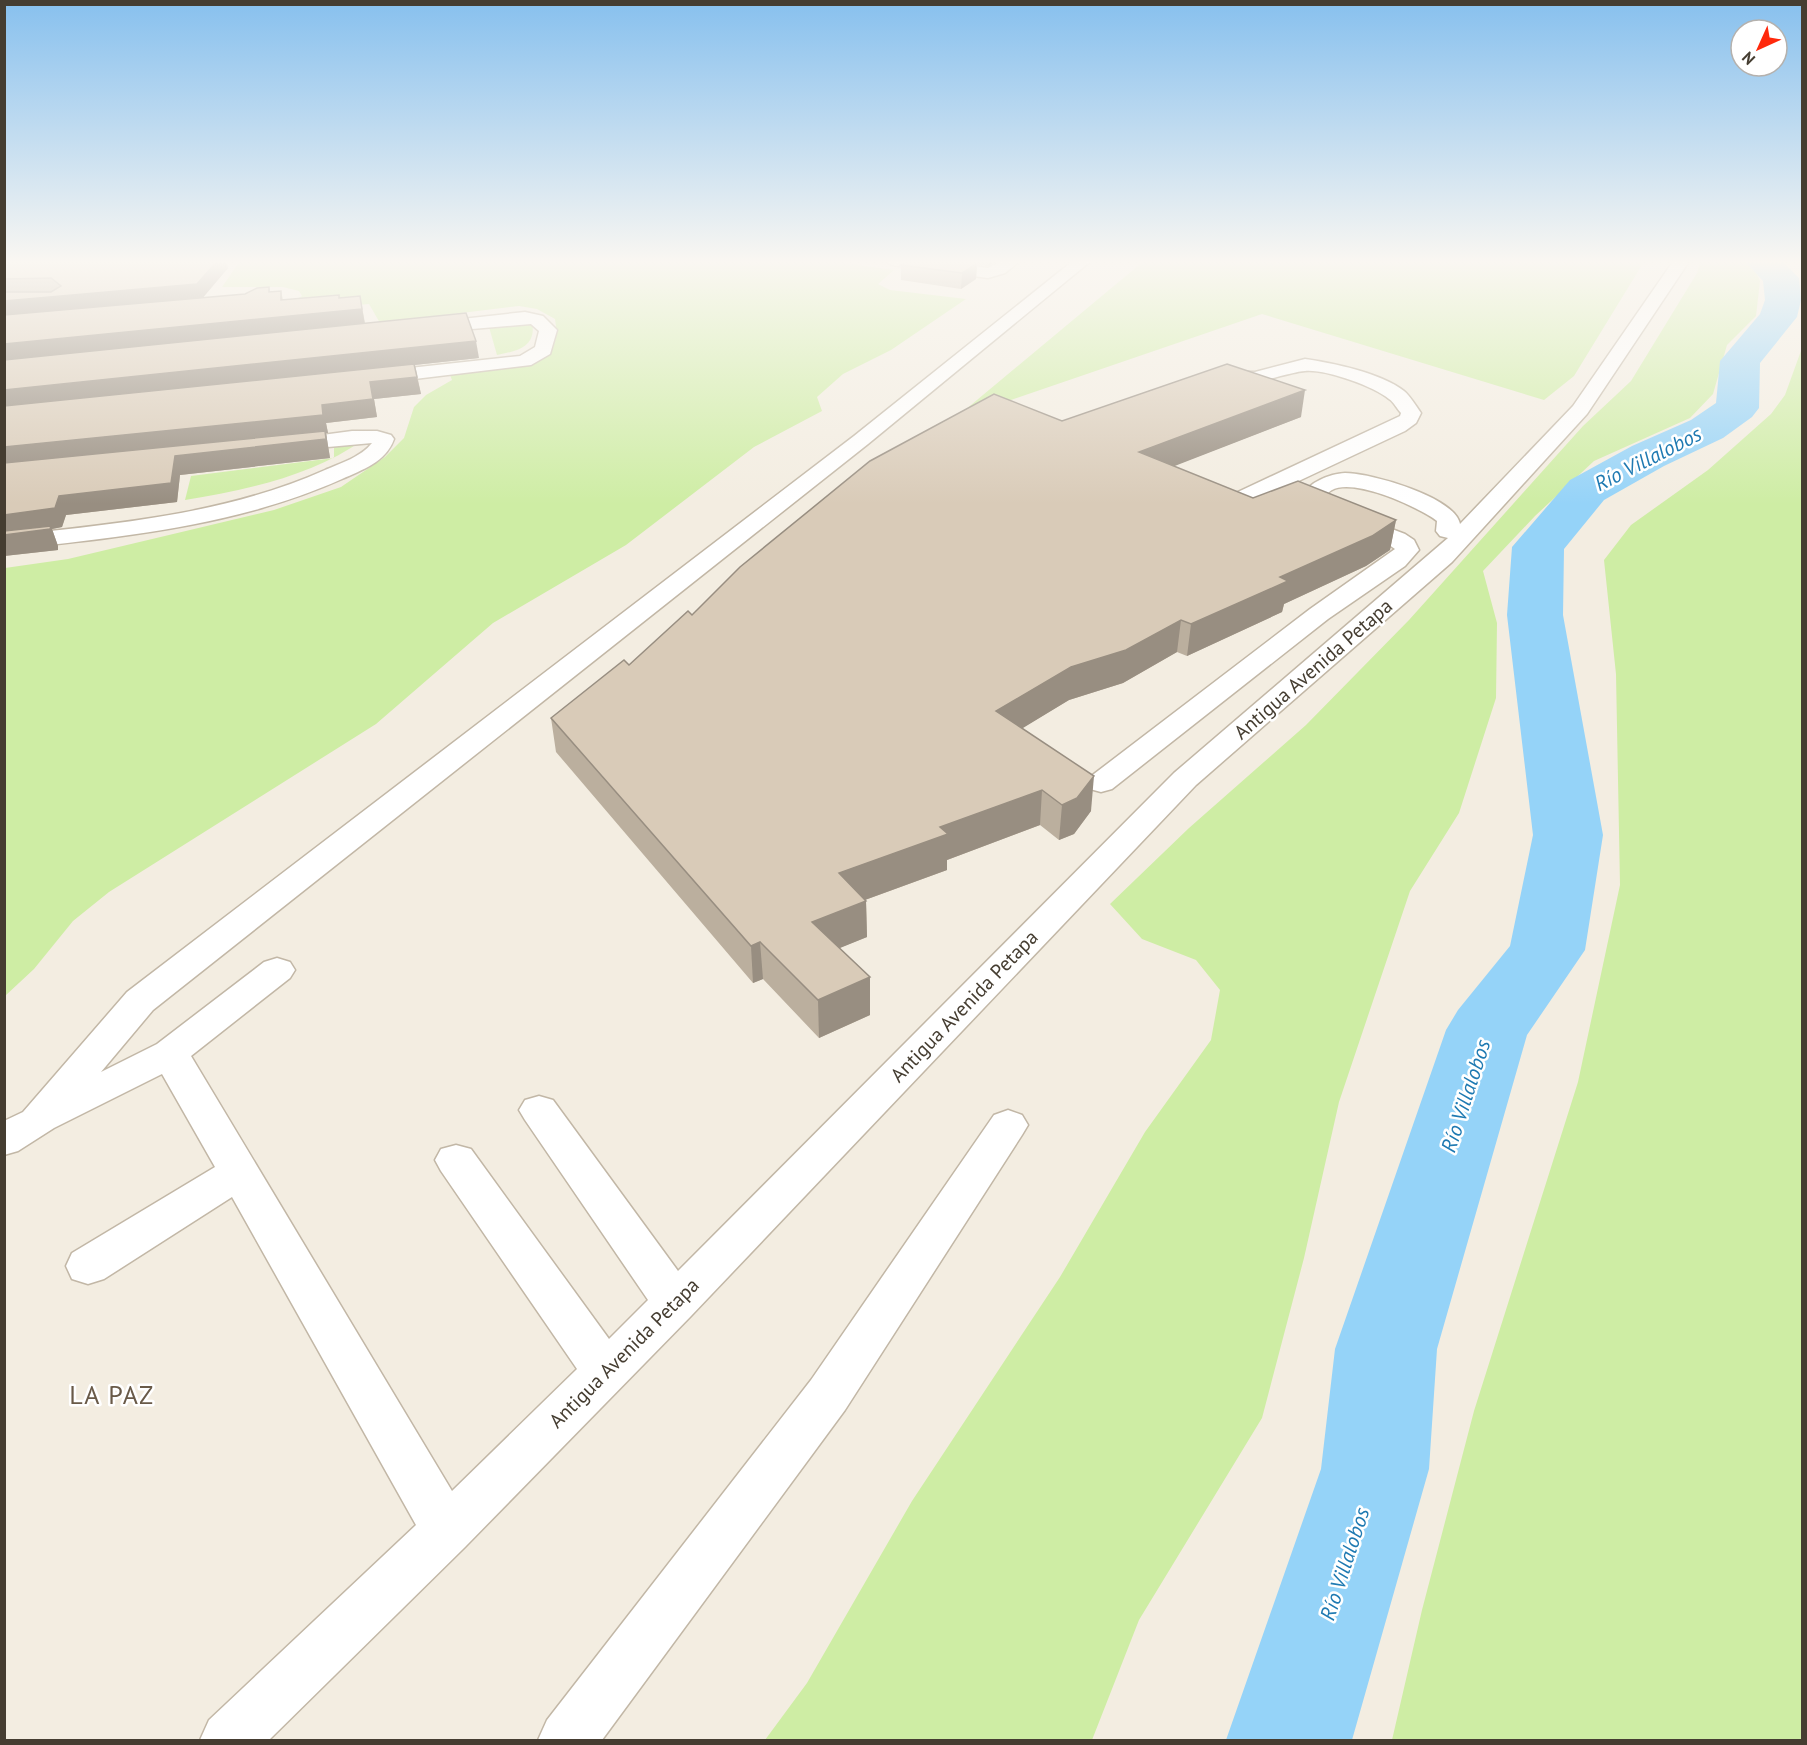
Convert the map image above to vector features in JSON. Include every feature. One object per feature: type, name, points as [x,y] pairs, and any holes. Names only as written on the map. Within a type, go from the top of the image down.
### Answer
[{"type":"street","points":[[349,381],[524,361],[544,350],[546,341]]},
{"type":"street","points":[[21,1131],[140,1002],[843,455],[983,341]]},
{"type":"street","name":"Antigua Avenida Petapa","points":[[229,1740],[447,1530],[675,1303],[1185,780],[1443,557],[1455,534],[1580,410],[1627,341]]},
{"type":"street","points":[[1198,382],[1214,378],[1255,378],[1286,368],[1314,365],[1330,368],[1378,385],[1396,395],[1411,413],[1409,419],[1398,427],[1233,503]]},
{"type":"street","points":[[4,543],[142,528],[260,502],[327,479],[376,452],[384,439],[379,436],[361,437],[267,447]]},
{"type":"street","points":[[1293,476],[1455,534]]},
{"type":"street","points":[[1101,783],[1319,614],[1396,561],[1407,550],[1406,545],[1397,539],[1323,511],[1313,503],[1312,496],[1325,486]]},
{"type":"street","points":[[21,1131],[170,1053],[277,970]]},
{"type":"street","points":[[170,1053],[447,1530]]},
{"type":"street","points":[[539,1110],[675,1303]]},
{"type":"street","points":[[567,1740],[828,1395],[1008,1125]]},
{"type":"street","points":[[456,1160],[606,1372]]},
{"type":"street","points":[[88,1266],[239,1172]]},
{"type":"green space","points":[[493,341],[528,341],[512,352],[497,355]]},
{"type":"green space","points":[[555,341],[904,341],[843,374],[817,397],[822,411],[754,447],[626,545],[493,623],[376,724],[109,892],[73,921],[34,969],[5,996],[5,568],[68,559],[274,510],[341,487],[385,457],[404,438],[414,407],[426,395],[452,380],[449,372],[530,360],[553,348]]},
{"type":"green space","points":[[1047,341],[1182,341],[1011,400],[965,410]]},
{"type":"green space","points":[[1352,341],[1595,341],[1574,376],[1544,400]]},
{"type":"green space","points":[[1655,341],[1731,341],[1727,345],[1713,394],[1690,418],[1594,461],[1535,516],[1483,571],[1497,623],[1496,698],[1459,813],[1410,891],[1339,1102],[1304,1258],[1262,1418],[1139,1620],[1092,1740],[765,1740],[807,1683],[912,1501],[1060,1277],[1145,1132],[1211,1040],[1220,990],[1196,960],[1142,939],[1110,904],[1189,828],[1306,725],[1409,620],[1583,426],[1631,381]]},
{"type":"green space","points":[[1802,348],[1802,1740],[1392,1740],[1422,1610],[1474,1411],[1578,1082],[1620,885],[1616,674],[1604,560],[1631,525],[1708,470],[1771,414],[1785,395]]},
{"type":"green space","points":[[334,435],[363,440],[343,453],[334,457]]},
{"type":"green space","points":[[332,458],[278,480],[185,500],[191,476]]},
{"type":"building","points":[[4,341],[30,341],[4,344]]},
{"type":"building","points":[[187,341],[472,341],[4,390],[4,360]]},
{"type":"building","points":[[414,364],[417,377],[370,382],[373,399],[322,405],[323,415],[4,447],[4,406]]},
{"type":"building","points":[[1227,364],[1305,390],[1139,452],[1253,498],[1298,481],[1396,520],[1372,536],[1280,577],[1288,581],[1191,624],[1181,620],[1126,650],[1071,667],[996,711],[1094,776],[1077,798],[1062,805],[1042,790],[940,827],[948,834],[839,873],[866,901],[812,922],[870,977],[818,1000],[760,942],[751,946],[551,718],[624,660],[629,665],[688,611],[692,615],[740,567],[870,461],[994,394],[1062,421]]},
{"type":"building","points":[[325,431],[326,439],[175,456],[171,483],[59,496],[55,508],[4,515],[4,463]]},
{"type":"building","points":[[51,526],[50,529],[4,535],[4,531]]},
{"type":"waterway","name":"Río Villalobos","points":[[1289,1740],[1375,1469],[1386,1349],[1410,1280],[1487,1030],[1547,950],[1568,835],[1535,615],[1538,547],[1587,490],[1648,456],[1707,429],[1737,408],[1740,361],[1757,341]]},
{"type":"district","name":"LA PAZ","points":[[112,1395]]}]
